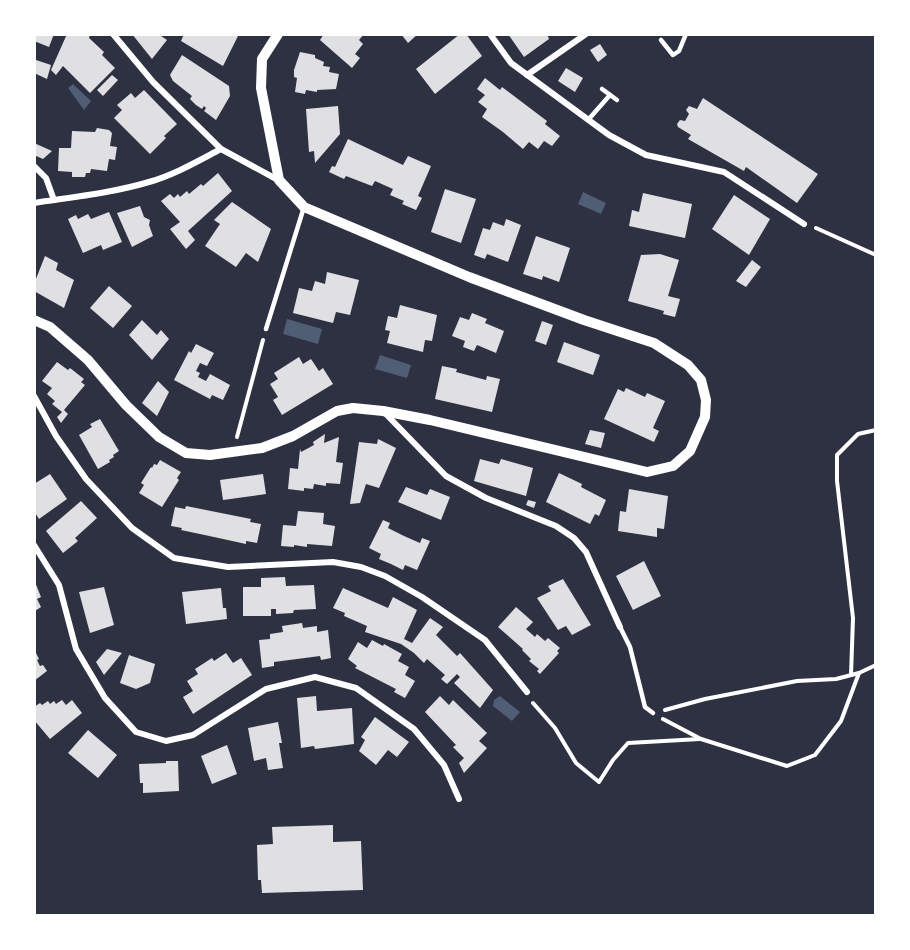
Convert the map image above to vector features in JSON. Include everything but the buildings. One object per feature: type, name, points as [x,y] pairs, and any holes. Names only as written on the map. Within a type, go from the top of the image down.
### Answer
[{"type":"street","points":[[34,320],[50,327],[88,360],[126,405],[159,437],[186,453],[210,455],[262,448],[293,436],[337,411],[353,408],[430,420],[647,472],[673,466],[690,451],[705,417],[706,400],[701,380],[688,365],[654,343],[584,320],[469,277],[304,207],[279,180],[221,149],[153,82],[113,34]]},
{"type":"street","points":[[278,34],[262,59],[261,88],[279,180]]},
{"type":"street","points":[[490,34],[511,63],[609,135],[646,155],[724,172],[804,224]]},
{"type":"street","points":[[527,75],[586,34]]},
{"type":"street","points":[[34,203],[106,192],[150,182],[183,169],[221,149]]},
{"type":"street","points":[[34,166],[46,178],[54,200]]},
{"type":"street","points":[[34,396],[56,436],[86,479],[132,528],[174,558],[228,567],[333,562],[362,567],[385,576],[422,597],[485,640],[527,692]]},
{"type":"street","points":[[383,411],[446,476],[486,498],[556,526],[574,538],[586,552],[620,627]]},
{"type":"street","points":[[34,544],[58,585],[76,649],[105,698],[136,732],[166,741],[193,735],[266,689],[315,678],[356,688],[414,729],[444,765],[459,799]]},
{"type":"lane","points":[[661,40],[673,55],[680,51],[686,34]]},
{"type":"lane","points":[[602,89],[617,100]]},
{"type":"lane","points":[[588,120],[610,95]]},
{"type":"lane","points":[[266,329],[304,207]]},
{"type":"lane","points":[[620,627],[630,647],[645,707],[653,714]]},
{"type":"path","points":[[804,224],[824,230],[876,255]]},
{"type":"path","points":[[238,436],[261,347]]},
{"type":"path","points":[[851,675],[853,618],[837,481],[837,455],[858,434],[876,430]]},
{"type":"path","points":[[653,714],[754,688],[796,681],[836,679],[859,673],[876,665]]},
{"type":"path","points":[[653,714],[701,739],[787,766],[815,755],[841,721],[859,673]]},
{"type":"path","points":[[527,692],[555,728],[576,763],[599,782],[613,760],[628,744],[701,739]]},
{"type":"water","points":[[73,84],[91,101],[84,110],[68,88]]},
{"type":"water","points":[[583,192],[606,203],[601,214],[578,204]]},
{"type":"water","points":[[287,319],[322,329],[318,344],[283,334]]},
{"type":"water","points":[[380,355],[411,365],[407,378],[375,369]]},
{"type":"water","points":[[500,696],[520,712],[512,721],[493,706],[494,700]]}]
